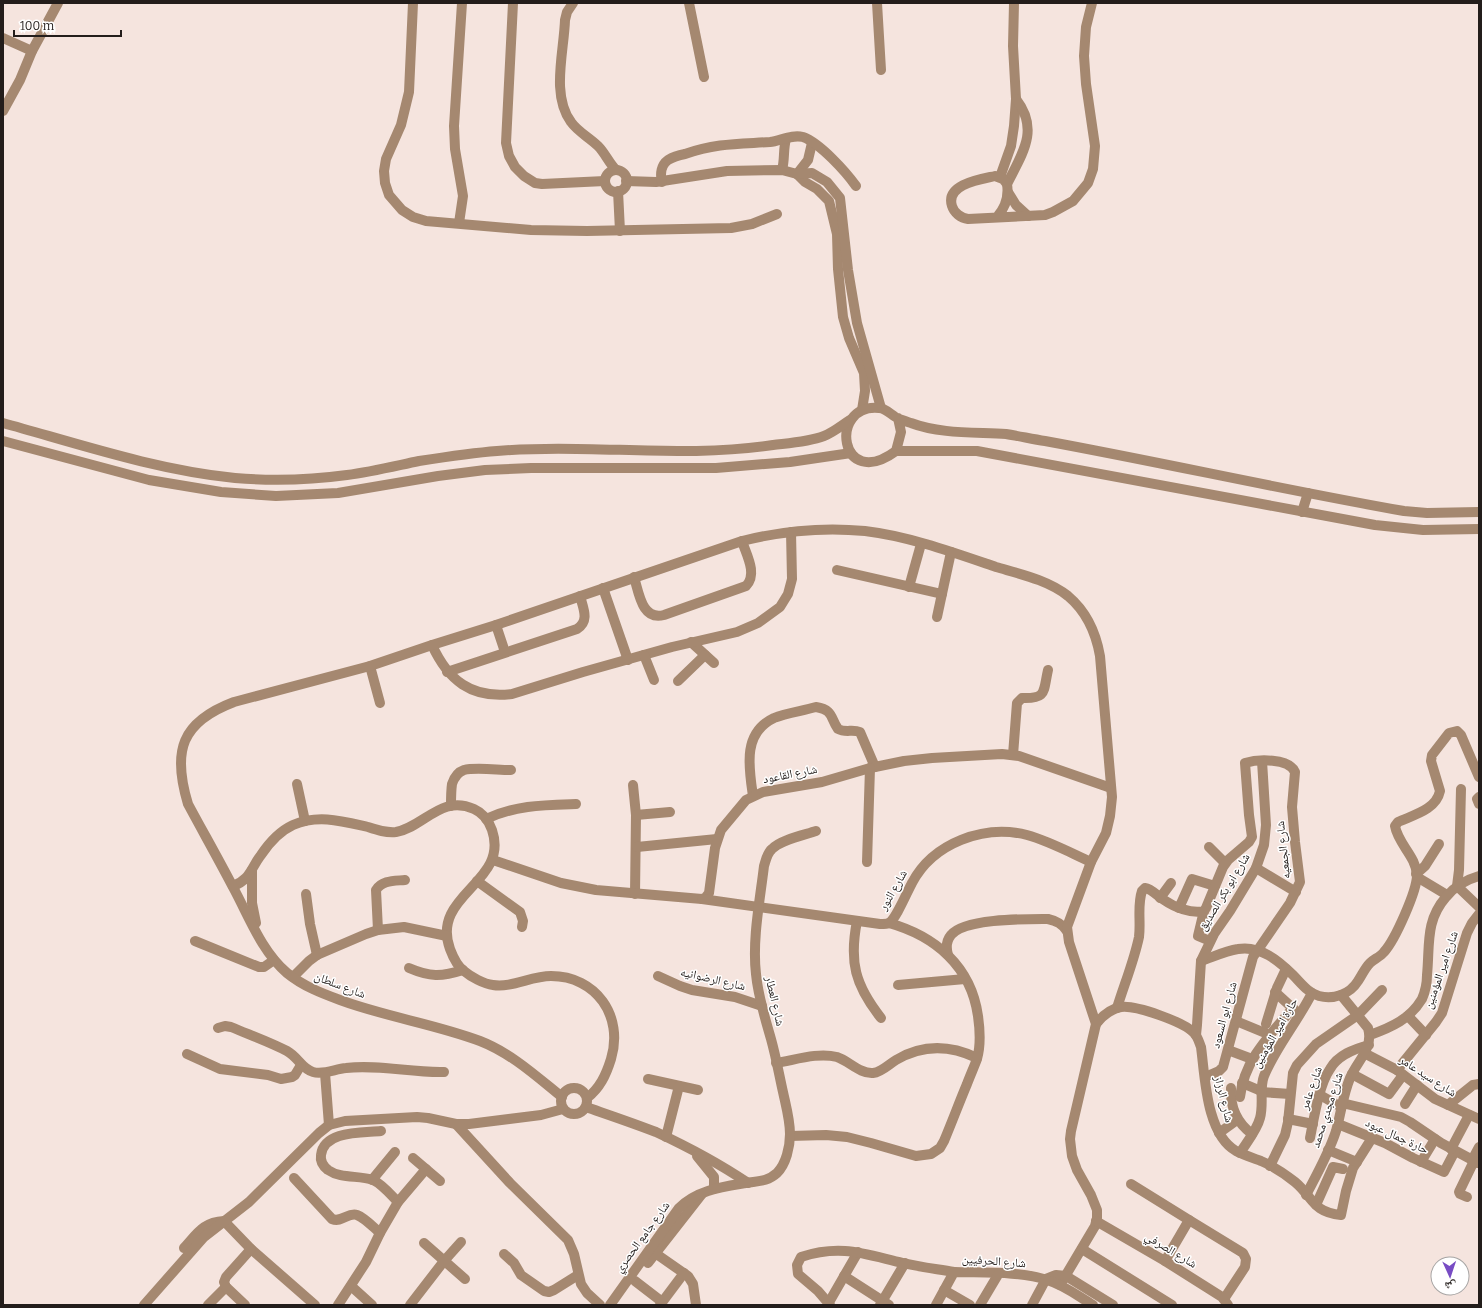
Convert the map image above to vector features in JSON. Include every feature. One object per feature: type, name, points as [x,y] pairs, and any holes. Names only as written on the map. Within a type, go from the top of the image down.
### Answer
[{"type":"street","points":[[3,111],[20,80],[32,51],[58,3]]},
{"type":"street","points":[[413,3],[409,92],[401,125],[385,165],[385,183],[392,200],[407,214],[426,221],[544,231],[620,231],[731,228],[752,224],[777,214]]},
{"type":"street","points":[[459,223],[462,214],[464,196],[455,149],[454,126],[462,3]]},
{"type":"street","points":[[513,3],[506,143],[512,162],[524,176],[542,184],[605,181]]},
{"type":"street","points":[[573,3],[567,12],[565,20],[560,83],[563,107],[570,121],[581,133],[598,146],[616,170],[623,174],[626,181],[625,187],[618,191],[610,190],[605,181],[608,173],[616,170]]},
{"type":"street","points":[[689,3],[704,77]]},
{"type":"street","points":[[877,3],[881,70]]},
{"type":"street","points":[[997,217],[1005,205],[1005,184],[1016,99],[1013,46],[1014,3]]},
{"type":"street","points":[[1028,216],[1016,205],[1005,184],[995,176],[964,184],[954,192],[951,204],[957,214],[971,220],[997,217],[1028,216],[1045,215],[1067,206],[1084,190],[1091,176],[1095,146],[1086,84],[1084,56],[1086,27],[1092,3]]},
{"type":"street","points":[[3,38],[32,51]]},
{"type":"street","points":[[1005,184],[1023,153],[1028,133],[1025,115],[1016,99]]},
{"type":"street","points":[[662,182],[661,174],[665,162],[682,154],[724,144],[768,142],[798,136],[812,143],[837,163],[856,186]]},
{"type":"street","points":[[782,170],[785,158],[784,148],[786,139]]},
{"type":"street","points":[[797,174],[808,160],[812,143]]},
{"type":"street","points":[[626,181],[648,183],[727,172],[782,170],[797,174],[812,173],[827,182],[840,198],[843,269],[843,317],[848,338],[864,373],[865,392],[862,410]]},
{"type":"street","points":[[797,174],[805,182],[817,189],[829,201],[843,269],[881,408]]},
{"type":"street","points":[[618,191],[620,231]]},
{"type":"street","points":[[829,201],[840,198]]},
{"type":"street","points":[[3,423],[126,457],[176,468],[235,478],[281,480],[348,475],[444,457],[498,451],[551,449],[694,451],[763,447],[822,436],[834,431],[862,410],[869,408],[881,408],[898,418],[925,428],[1008,435],[1110,453],[1308,493],[1415,512],[1479,512]]},
{"type":"street","points":[[896,451],[901,432],[898,418]]},
{"type":"street","points":[[850,420],[847,437],[851,453],[861,461],[871,462],[886,458],[896,451],[977,451],[1302,512],[1410,530],[1479,529]]},
{"type":"street","points":[[977,451],[980,433]]},
{"type":"street","points":[[3,441],[116,473],[155,482],[221,492],[276,496],[338,493],[438,476],[485,470],[531,468],[716,468],[783,462],[851,453]]},
{"type":"street","points":[[1302,512],[1308,493]]},
{"type":"street","points":[[380,704],[370,666],[496,625],[742,541],[766,535],[790,532],[817,530],[865,531],[894,536],[951,552],[1052,586],[1068,596],[1085,615],[1096,637],[1099,652],[1112,806],[1108,825],[1102,842],[1092,862],[1067,931]]},
{"type":"street","points":[[432,645],[441,664],[447,672],[459,682],[472,690],[482,693],[502,695],[512,694],[691,642],[737,632],[758,623],[780,607],[788,594],[792,579],[790,532]]},
{"type":"street","points":[[634,577],[646,610],[654,616],[664,614],[746,586],[750,582],[752,573],[742,541]]},
{"type":"street","points":[[910,587],[921,544]]},
{"type":"street","points":[[937,617],[951,552]]},
{"type":"street","points":[[837,570],[942,594]]},
{"type":"street","points":[[603,588],[628,660]]},
{"type":"street","points":[[447,672],[581,626],[584,623],[585,615],[580,596]]},
{"type":"street","points":[[496,625],[505,652]]},
{"type":"street","points":[[691,642],[714,663]]},
{"type":"street","points":[[644,655],[654,680]]},
{"type":"street","points":[[678,681],[706,655]]},
{"type":"street","name":"شارع سلطان","points":[[370,666],[234,702],[213,710],[195,726],[183,743],[180,759],[183,786],[188,804],[258,936],[274,960],[293,977],[309,988],[353,1005],[464,1036],[492,1046],[523,1065],[562,1097]]},
{"type":"street","points":[[1013,755],[1016,703],[1022,698],[1036,698],[1043,693],[1048,670]]},
{"type":"street","points":[[753,796],[749,770],[749,757],[750,746],[754,736],[763,725],[775,718],[816,707],[823,708],[829,712],[838,729],[846,732],[860,732],[872,768],[867,862]]},
{"type":"street","points":[[1201,961],[1239,948],[1256,951],[1275,959],[1312,993],[1326,997],[1341,995],[1354,987],[1370,963],[1383,954],[1391,943],[1412,895],[1416,875],[1413,860],[1403,845],[1395,826],[1398,822],[1425,810],[1436,802],[1440,791],[1432,766],[1432,755],[1449,733],[1457,731],[1461,735],[1479,777]]},
{"type":"street","name":"شارع القاعود","points":[[702,899],[709,893],[717,839],[721,830],[740,806],[753,796],[763,792],[822,782],[904,761],[1002,754],[1013,755],[1111,788]]},
{"type":"street","points":[[1210,941],[1198,936],[1204,911],[1225,863],[1251,840],[1252,835],[1245,765],[1247,762],[1262,761]]},
{"type":"street","name":"شارع ابو بكر الصديق","points":[[1196,1035],[1201,961],[1210,941],[1260,860],[1266,835],[1262,761]]},
{"type":"street","name":"شارع الجمعيه","points":[[1256,951],[1296,892],[1300,882],[1294,842],[1292,807],[1295,772],[1294,768],[1287,763],[1262,761]]},
{"type":"street","points":[[451,806],[452,785],[459,772],[464,770],[511,770]]},
{"type":"street","points":[[297,784],[305,821]]},
{"type":"street","points":[[633,785],[637,847],[635,894]]},
{"type":"street","points":[[1461,789],[1459,870],[1457,886],[1479,907]]},
{"type":"street","points":[[1479,797],[1477,798],[1479,804]]},
{"type":"street","points":[[486,819],[500,812],[525,806],[576,804]]},
{"type":"street","points":[[232,886],[244,880],[252,870],[260,855],[278,836],[291,826],[305,821],[334,819],[381,831],[396,832],[436,811],[451,806],[459,805],[474,809],[486,819],[494,834],[495,852],[488,869],[457,903],[452,912],[447,925],[447,936],[454,958],[463,970],[482,981],[494,985],[508,984],[550,976],[564,977],[589,988],[597,994],[608,1008],[611,1017],[614,1037],[607,1072],[595,1092],[586,1103],[580,1113],[571,1114],[564,1109],[561,1101],[564,1093],[572,1089],[582,1091],[586,1103],[666,1137],[721,1166],[748,1183]]},
{"type":"street","points":[[636,815],[670,812]]},
{"type":"street","name":"شارع العطار","points":[[748,1183],[766,1180],[777,1173],[784,1163],[787,1155],[790,1136],[789,1119],[762,1006],[756,974],[756,937],[764,866],[767,855],[772,848],[779,844],[816,831]]},
{"type":"street","name":"شارع النور","points":[[702,899],[880,924],[889,923],[894,917],[913,881],[921,869],[931,859],[943,850],[969,837],[998,832],[1013,832],[1028,835],[1055,845],[1092,862]]},
{"type":"street","points":[[637,847],[717,839]]},
{"type":"street","points":[[1416,875],[1425,866],[1438,844]]},
{"type":"street","points":[[1209,847],[1225,863]]},
{"type":"street","points":[[493,860],[561,884],[596,890],[702,899]]},
{"type":"street","points":[[1256,868],[1296,892]]},
{"type":"street","points":[[252,870],[252,903],[258,936]]},
{"type":"street","points":[[1416,875],[1447,895]]},
{"type":"street","name":"شارع عامر","points":[[1310,1138],[1320,1095],[1329,1069],[1342,1056],[1368,1044],[1408,1016],[1414,1010],[1423,997],[1427,981],[1429,935],[1432,921],[1439,905],[1460,883],[1479,876]]},
{"type":"street","points":[[1179,908],[1192,879],[1215,886]]},
{"type":"street","points":[[378,930],[376,890],[385,882],[404,880]]},
{"type":"street","points":[[477,881],[520,912],[523,921],[522,926]]},
{"type":"street","points":[[1160,898],[1171,883]]},
{"type":"street","points":[[1117,1008],[1137,946],[1142,891],[1145,888],[1148,889],[1160,898],[1179,908],[1204,911]]},
{"type":"street","points":[[306,894],[310,924],[317,954]]},
{"type":"street","name":"شارع امير المؤمنين","points":[[1352,1074],[1389,1094],[1400,1072],[1442,1013],[1467,933],[1479,914]]},
{"type":"street","points":[[948,955],[946,948],[947,941],[951,934],[957,929],[978,923],[1048,919],[1056,920],[1063,925],[1067,931],[1069,942],[1096,1024]]},
{"type":"street","points":[[857,921],[853,941],[855,969],[868,1001],[881,1018]]},
{"type":"street","points":[[790,1136],[826,1135],[847,1137],[871,1142],[908,1155],[916,1156],[931,1154],[940,1148],[944,1141],[977,1058],[979,1026],[977,1010],[965,979],[948,955],[921,935],[889,923]]},
{"type":"street","points":[[293,977],[317,954],[378,930],[404,928],[447,936]]},
{"type":"street","points":[[195,942],[259,967],[264,967],[274,960]]},
{"type":"street","name":"شارع ابو السعود","points":[[1205,1077],[1222,1069],[1249,969],[1256,951]]},
{"type":"street","points":[[409,968],[432,976],[444,976],[463,970]]},
{"type":"street","points":[[1266,1024],[1275,992],[1286,969]]},
{"type":"street","name":"شارع الرضوانيه","points":[[658,976],[692,990],[735,997],[762,1006]]},
{"type":"street","points":[[898,985],[965,979]]},
{"type":"street","points":[[1270,1166],[1285,1135],[1293,1073],[1297,1065],[1316,1044],[1358,1016],[1382,990]]},
{"type":"street","points":[[1240,1097],[1242,1083],[1252,1059],[1270,1035],[1297,1012],[1275,992]]},
{"type":"street","name":"حارة امير المؤمنين","points":[[1240,1153],[1260,1119],[1262,1084],[1266,1071],[1297,1012],[1312,993]]},
{"type":"street","points":[[1341,995],[1368,1028],[1368,1044]]},
{"type":"street","points":[[1063,1281],[1096,1221],[1097,1210],[1072,1156],[1070,1139],[1096,1024],[1105,1014],[1117,1008],[1127,1007],[1177,1022],[1196,1035]]},
{"type":"street","points":[[1408,1016],[1426,1034]]},
{"type":"street","points":[[1236,1021],[1270,1035]]},
{"type":"street","points":[[218,1028],[225,1026],[231,1027],[288,1051],[301,1065],[309,1071],[316,1073],[325,1073],[341,1068],[353,1067],[444,1072]]},
{"type":"street","name":"شارع الرزاز","points":[[1196,1035],[1201,1047],[1207,1096],[1214,1119],[1219,1133],[1235,1150],[1270,1166],[1296,1183],[1316,1205],[1324,1210],[1340,1215],[1356,1162]]},
{"type":"street","name":"شارع سيد عامر","points":[[1368,1044],[1400,1072],[1435,1099],[1479,1119]]},
{"type":"street","name":"شارع مجدي محمد","points":[[1306,1195],[1328,1150],[1338,1124],[1342,1105],[1352,1074],[1368,1044]]},
{"type":"street","points":[[776,1063],[828,1056],[846,1061],[862,1071],[871,1073],[880,1071],[906,1054],[929,1048],[942,1047],[954,1049],[966,1052],[977,1058]]},
{"type":"street","points":[[1228,1050],[1252,1059]]},
{"type":"street","points":[[187,1054],[220,1069],[268,1075],[282,1079],[295,1075],[301,1065]]},
{"type":"street","points":[[325,1073],[329,1125]]},
{"type":"street","points":[[648,1080],[698,1090]]},
{"type":"street","points":[[1242,1083],[1261,1092],[1290,1094]]},
{"type":"street","points":[[1448,1105],[1474,1085],[1479,1084]]},
{"type":"street","points":[[1405,1104],[1417,1085]]},
{"type":"street","points":[[666,1137],[679,1086]]},
{"type":"street","points":[[1231,1088],[1230,1099],[1237,1120],[1252,1134]]},
{"type":"street","points":[[1320,1095],[1342,1105],[1401,1117],[1475,1162]]},
{"type":"street","points":[[136,1305],[146,1300],[200,1230],[210,1223],[224,1221],[249,1202],[329,1125],[345,1121],[417,1117],[456,1124],[476,1123],[541,1115],[564,1109]]},
{"type":"street","points":[[1453,1150],[1469,1114]]},
{"type":"street","points":[[1288,1119],[1313,1124]]},
{"type":"street","points":[[1219,1133],[1237,1120]]},
{"type":"street","points":[[456,1124],[510,1183],[568,1240],[574,1254],[578,1275],[584,1289],[600,1305]]},
{"type":"street","name":"حارة جمال عبود","points":[[1338,1124],[1385,1143],[1444,1172],[1453,1150]]},
{"type":"street","points":[[381,1131],[338,1136],[328,1142],[322,1149],[320,1158],[323,1165],[328,1170],[341,1175],[372,1180],[379,1184],[398,1202]]},
{"type":"street","points":[[1328,1150],[1356,1162],[1372,1138]]},
{"type":"street","points":[[1421,1162],[1435,1138]]},
{"type":"street","points":[[1467,1197],[1459,1192],[1475,1162],[1479,1147]]},
{"type":"street","points":[[693,1151],[714,1177],[714,1189]]},
{"type":"street","points":[[372,1180],[396,1152]]},
{"type":"street","points":[[413,1158],[440,1181]]},
{"type":"street","points":[[1316,1205],[1333,1167],[1343,1169]]},
{"type":"street","points":[[338,1305],[371,1253],[380,1233],[398,1202],[426,1169]]},
{"type":"street","points":[[294,1178],[332,1219],[339,1220],[351,1215],[358,1215],[380,1233]]},
{"type":"street","name":"شارع جامع الحصري","points":[[610,1305],[679,1208],[692,1197],[703,1192],[748,1183]]},
{"type":"street","points":[[1131,1184],[1243,1253],[1246,1259],[1245,1267],[1226,1302]]},
{"type":"street","name":"شارع جامع الحصري","points":[[618,1305],[703,1192]]},
{"type":"street","points":[[1165,1261],[1189,1220]]},
{"type":"street","points":[[224,1221],[251,1249],[315,1305]]},
{"type":"street","name":"شارع الصرفي","points":[[1096,1221],[1165,1261],[1226,1302]]},
{"type":"street","points":[[410,1305],[444,1261],[461,1242]]},
{"type":"street","points":[[424,1243],[465,1279]]},
{"type":"street","points":[[1082,1248],[1172,1305]]},
{"type":"street","points":[[245,1305],[224,1285],[224,1279],[251,1249]]},
{"type":"street","points":[[858,1252],[829,1304],[818,1290],[798,1274],[798,1260],[801,1257],[828,1251],[858,1252],[904,1264],[954,1272]]},
{"type":"street","points":[[504,1254],[514,1262],[522,1275],[544,1291],[549,1292],[554,1290],[578,1275]]},
{"type":"street","points":[[655,1254],[684,1273],[692,1282],[696,1305]]},
{"type":"street","points":[[844,1276],[884,1304],[904,1264]]},
{"type":"street","name":"شارع الحرفيين","points":[[936,1305],[954,1272],[999,1273],[1063,1281],[1113,1305]]},
{"type":"street","points":[[635,1281],[660,1303],[684,1273]]},
{"type":"street","points":[[980,1305],[999,1273]]},
{"type":"street","points":[[1032,1305],[1046,1279]]},
{"type":"street","name":"شارع الحرفيين","points":[[1063,1281],[1077,1301],[1093,1305]]},
{"type":"street","points":[[351,1286],[372,1305]]},
{"type":"street","points":[[208,1305],[226,1287]]},
{"type":"street","points":[[944,1290],[970,1305]]}]
